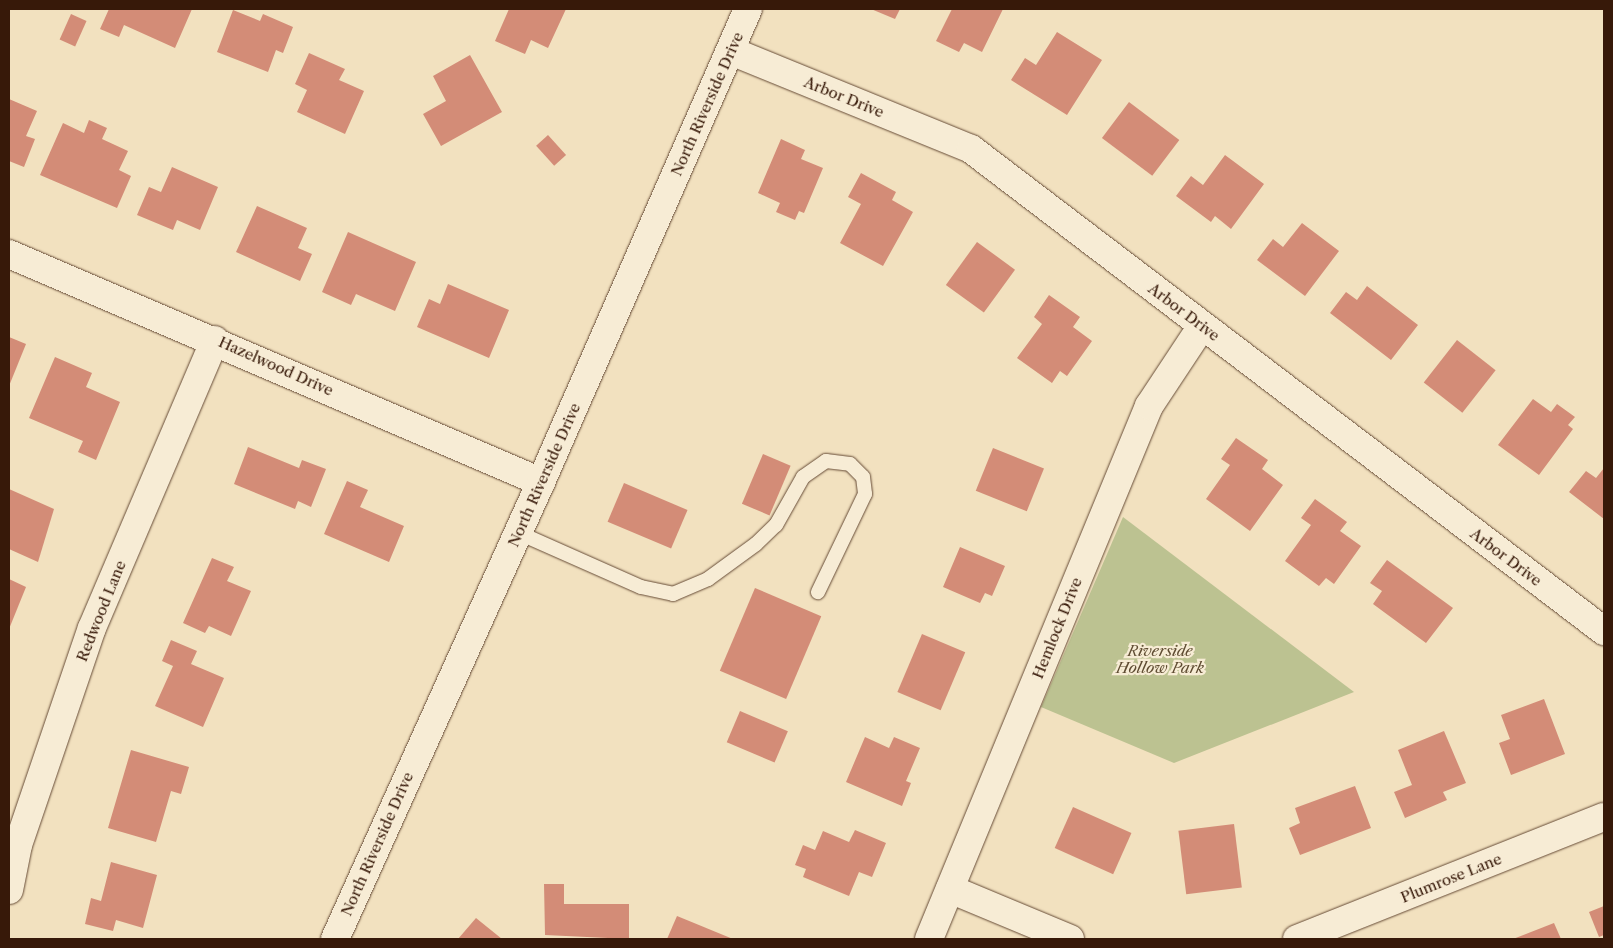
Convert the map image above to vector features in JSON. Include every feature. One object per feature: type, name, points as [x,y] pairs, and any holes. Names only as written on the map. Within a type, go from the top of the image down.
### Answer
[{"type":"street","name":"North Riverside Drive","points":[[334,939],[519,533],[748,9]]},
{"type":"street","name":"Arbor Drive","points":[[730,51],[970,149],[1604,631]]},
{"type":"street","name":"Hazelwood Drive","points":[[9,254],[216,340],[541,482]]},
{"type":"street","name":"Hemlock Drive","points":[[929,939],[1149,406],[1202,326]]},
{"type":"street","name":"Redwood Lane","points":[[9,890],[18,845],[92,628],[216,340]]},
{"type":"street","name":"Plumrose Lane","points":[[1297,939],[1604,817]]},
{"type":"street","points":[[950,889],[1070,939]]},
{"type":"lane","points":[[519,533],[641,587],[673,594],[708,579],[756,544],[776,525],[803,477],[826,460],[850,464],[863,477],[865,494],[818,592]]},
{"type":"green space","name":"Riverside Hollow Park","points":[[1123,517],[1354,692],[1174,763],[1041,707]]},
{"type":"building","points":[[109,9],[192,9],[175,48],[124,25],[119,37],[100,29]]},
{"type":"building","points":[[509,9],[566,9],[548,48],[531,40],[525,54],[495,41]]},
{"type":"building","points":[[871,9],[900,9],[895,19]]},
{"type":"building","points":[[952,9],[1003,9],[982,52],[964,43],[959,52],[936,41]]},
{"type":"building","points":[[233,10],[260,21],[263,14],[293,27],[283,53],[276,50],[268,72],[217,52]]},
{"type":"building","points":[[71,14],[87,21],[75,46],[60,40]]},
{"type":"building","points":[[1057,32],[1102,60],[1067,115],[1011,80],[1025,58],[1036,65]]},
{"type":"building","points":[[309,53],[345,69],[339,80],[364,91],[345,134],[297,112],[307,90],[295,84]]},
{"type":"building","points":[[470,55],[502,112],[441,146],[423,114],[446,101],[433,76]]},
{"type":"building","points":[[9,99],[37,111],[26,136],[35,139],[24,167],[9,161]]},
{"type":"building","points":[[1129,102],[1179,140],[1152,176],[1102,138]]},
{"type":"building","points":[[89,120],[107,128],[102,139],[128,151],[119,170],[131,176],[117,208],[40,175],[63,123],[84,133]]},
{"type":"building","points":[[548,135],[566,155],[554,166],[536,146]]},
{"type":"building","points":[[781,139],[805,150],[801,159],[823,168],[804,213],[799,211],[795,220],[776,212],[780,203],[758,193]]},
{"type":"building","points":[[1225,155],[1264,184],[1231,229],[1215,216],[1211,222],[1176,196],[1191,176],[1203,185]]},
{"type":"building","points":[[172,167],[218,187],[200,230],[177,220],[173,230],[137,215],[149,187],[161,192]]},
{"type":"building","points":[[861,173],[896,192],[892,200],[913,212],[883,266],[840,243],[861,204],[848,197]]},
{"type":"building","points":[[257,206],[307,228],[298,248],[312,254],[300,281],[236,252]]},
{"type":"building","points":[[1302,223],[1339,251],[1305,296],[1257,260],[1273,239],[1283,247]]},
{"type":"building","points":[[348,232],[416,262],[395,311],[356,294],[351,305],[322,292]]},
{"type":"building","points":[[977,242],[1015,270],[984,313],[946,285]]},
{"type":"building","points":[[448,284],[509,310],[489,358],[417,327],[429,299],[440,304]]},
{"type":"building","points":[[1367,286],[1418,325],[1391,360],[1330,313],[1346,292],[1357,300]]},
{"type":"building","points":[[1049,295],[1080,317],[1073,327],[1092,341],[1067,376],[1060,371],[1052,383],[1017,358],[1042,324],[1034,317]]},
{"type":"building","points":[[9,337],[26,344],[9,386]]},
{"type":"building","points":[[1457,340],[1496,370],[1462,413],[1424,383]]},
{"type":"building","points":[[55,357],[92,373],[86,387],[120,402],[96,460],[78,452],[83,441],[29,418]]},
{"type":"building","points":[[1533,399],[1551,412],[1557,404],[1575,417],[1568,425],[1573,429],[1539,475],[1498,445]]},
{"type":"building","points":[[1236,438],[1268,460],[1262,469],[1283,485],[1250,531],[1206,499],[1230,465],[1221,459]]},
{"type":"building","points":[[248,447],[299,468],[302,460],[326,469],[311,507],[298,501],[295,509],[234,484]]},
{"type":"building","points":[[993,448],[1044,469],[1027,511],[976,491]]},
{"type":"building","points":[[763,454],[791,466],[770,515],[742,504]]},
{"type":"building","points":[[1604,468],[1604,519],[1569,492],[1586,471],[1596,478]]},
{"type":"building","points":[[347,481],[368,490],[360,507],[404,526],[389,562],[324,534]]},
{"type":"building","points":[[624,483],[688,510],[671,549],[608,522]]},
{"type":"building","points":[[9,489],[54,509],[38,562],[9,549]]},
{"type":"building","points":[[1315,499],[1347,522],[1340,531],[1361,546],[1334,584],[1326,578],[1319,586],[1285,561],[1311,525],[1301,518]]},
{"type":"building","points":[[960,547],[1005,566],[992,596],[985,593],[980,603],[943,587]]},
{"type":"building","points":[[212,558],[234,567],[227,581],[251,591],[231,636],[209,626],[205,633],[183,623]]},
{"type":"building","points":[[1387,560],[1453,608],[1426,643],[1373,604],[1382,591],[1370,583]]},
{"type":"building","points":[[9,579],[26,587],[9,629]]},
{"type":"building","points":[[755,588],[821,616],[786,699],[720,671]]},
{"type":"building","points":[[922,634],[965,652],[941,710],[897,692]]},
{"type":"building","points":[[171,640],[197,651],[191,664],[224,678],[203,727],[155,706],[173,666],[162,661]]},
{"type":"building","points":[[1544,699],[1565,754],[1511,775],[1499,743],[1510,739],[1501,715]]},
{"type":"building","points":[[740,711],[788,731],[775,763],[727,742]]},
{"type":"building","points":[[1444,731],[1466,783],[1443,792],[1447,800],[1405,818],[1394,792],[1412,785],[1398,750]]},
{"type":"building","points":[[865,737],[889,748],[894,737],[920,748],[906,781],[911,783],[902,806],[846,782]]},
{"type":"building","points":[[131,750],[189,767],[181,794],[171,791],[156,842],[108,828]]},
{"type":"building","points":[[1355,786],[1371,828],[1300,855],[1289,828],[1300,823],[1295,808]]},
{"type":"building","points":[[1073,807],[1131,833],[1113,874],[1055,848]]},
{"type":"building","points":[[1234,824],[1242,888],[1186,894],[1178,831]]},
{"type":"building","points":[[855,830],[886,843],[872,877],[859,872],[849,896],[803,877],[806,869],[795,865],[803,845],[815,850],[823,831],[849,842]]},
{"type":"building","points":[[111,862],[157,875],[143,928],[116,920],[113,931],[85,924],[91,898],[101,901]]},
{"type":"building","points":[[544,884],[564,884],[564,904],[629,904],[629,939],[545,935]]},
{"type":"building","points":[[1604,906],[1604,935],[1599,937],[1589,912]]},
{"type":"building","points":[[677,916],[733,939],[667,939]]},
{"type":"building","points":[[476,918],[502,939],[458,939]]},
{"type":"building","points":[[1554,923],[1561,939],[1513,939]]}]
